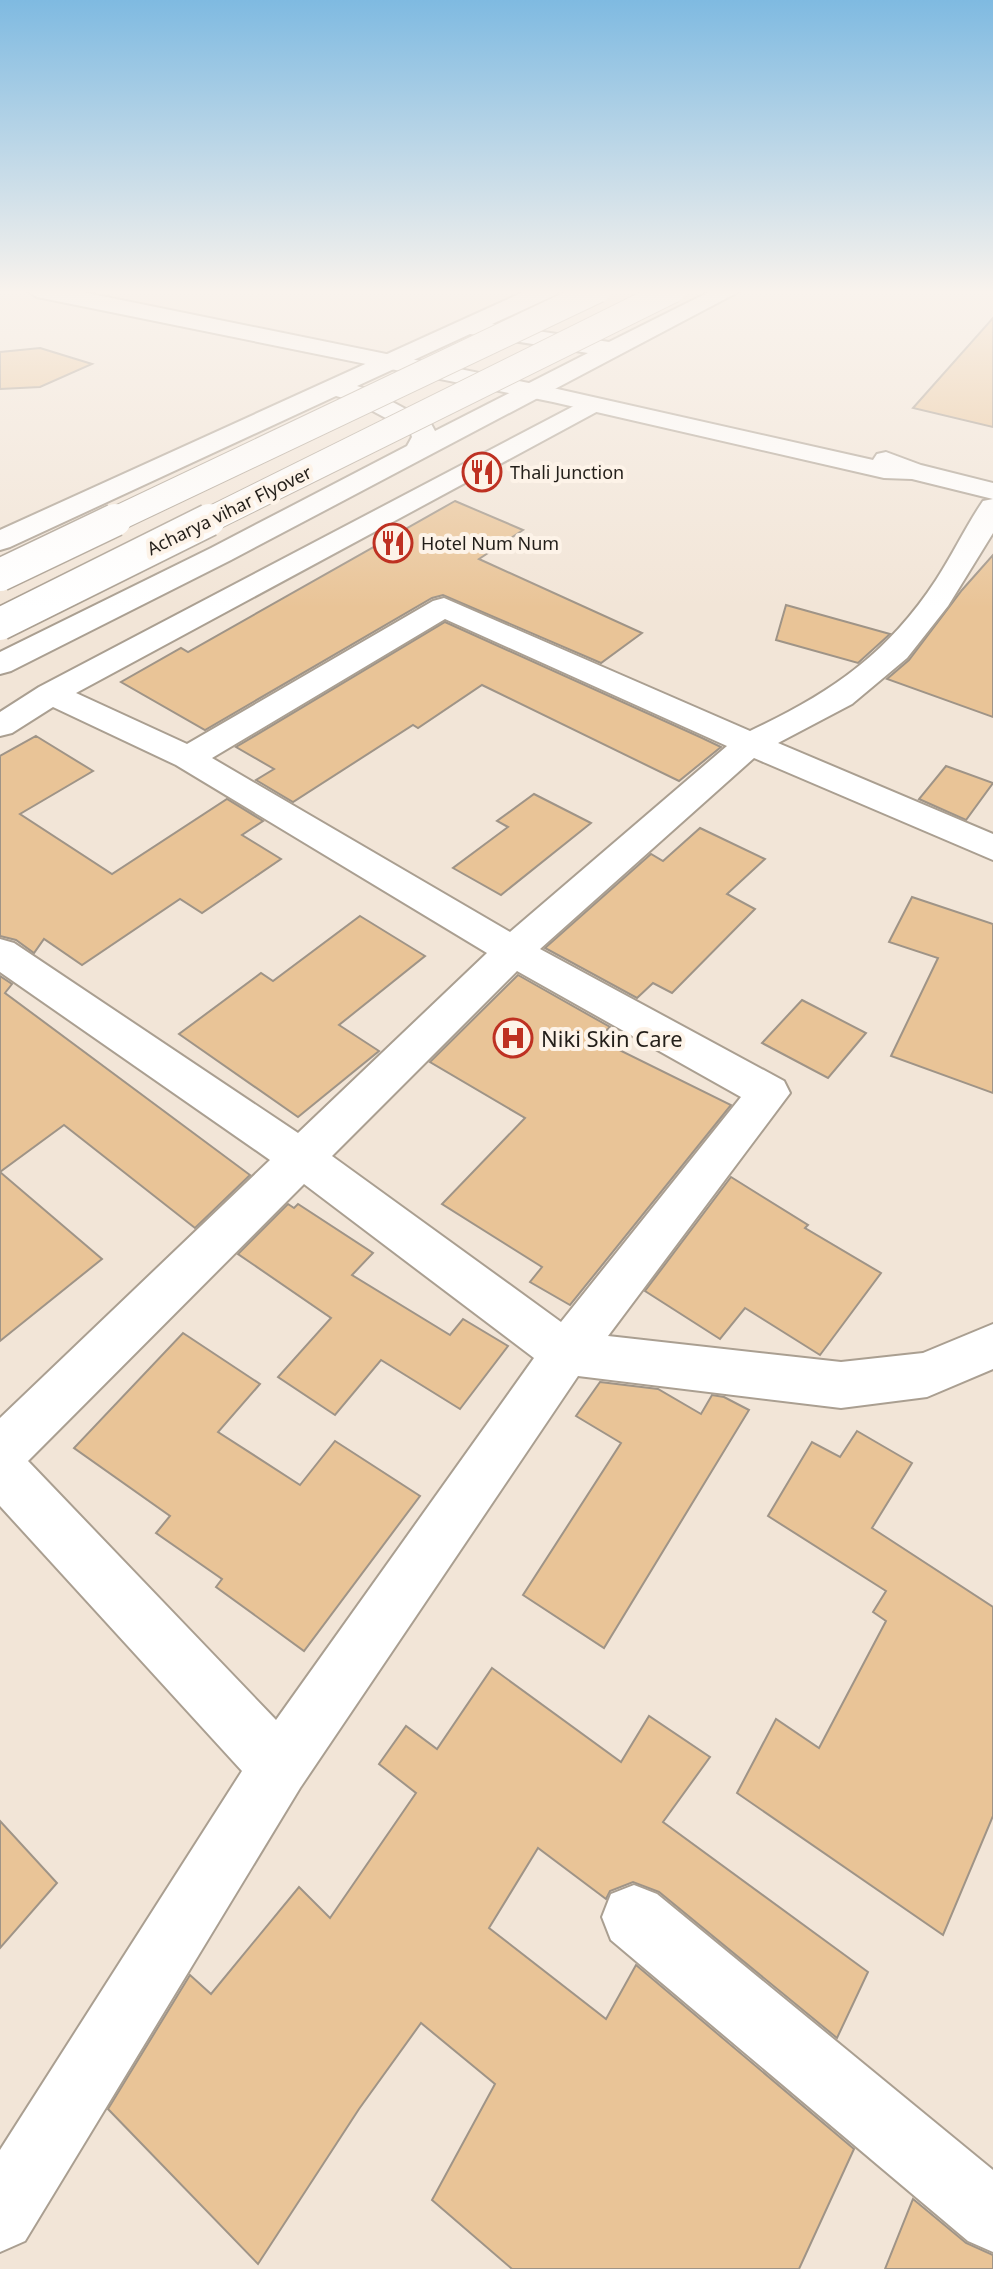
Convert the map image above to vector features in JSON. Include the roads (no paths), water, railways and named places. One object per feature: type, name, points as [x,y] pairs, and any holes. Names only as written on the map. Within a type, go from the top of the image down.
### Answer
[{"type":"main road","points":[[4,536],[313,396]]},
{"type":"main road","points":[[363,396],[421,427],[425,437],[417,451]]},
{"type":"main road","name":"Acharya vihar Flyover","points":[[0,575],[376,396]]},
{"type":"main road","name":"Acharya vihar Flyover","points":[[0,624],[460,396]]},
{"type":"main road","points":[[0,664],[221,554],[522,396]]},
{"type":"main road","points":[[569,396],[591,405],[884,470],[912,471]]},
{"type":"main road","points":[[593,396],[885,460],[912,471],[993,491]]},
{"type":"main road","points":[[0,726],[67,686],[591,405]]},
{"type":"main road","points":[[0,1453],[513,951],[750,744],[854,688],[898,648],[963,564],[993,507]]},
{"type":"main road","points":[[188,758],[444,607],[750,744],[993,848]]},
{"type":"main road","points":[[0,2216],[279,1767],[566,1353],[769,1093],[513,951],[67,686],[31,648]]},
{"type":"main road","points":[[0,953],[300,1157],[566,1353],[841,1385],[927,1375],[993,1346]]},
{"type":"main road","points":[[0,1468],[279,1767]]},
{"type":"main road","points":[[634,1917],[993,2216]]},
{"type":"place","name":"Thali Junction","points":[[482,472]]},
{"type":"place","name":"Hotel Num Num","points":[[393,543]]},
{"type":"place","name":"Niki Skin Care","points":[[513,1038]]}]
